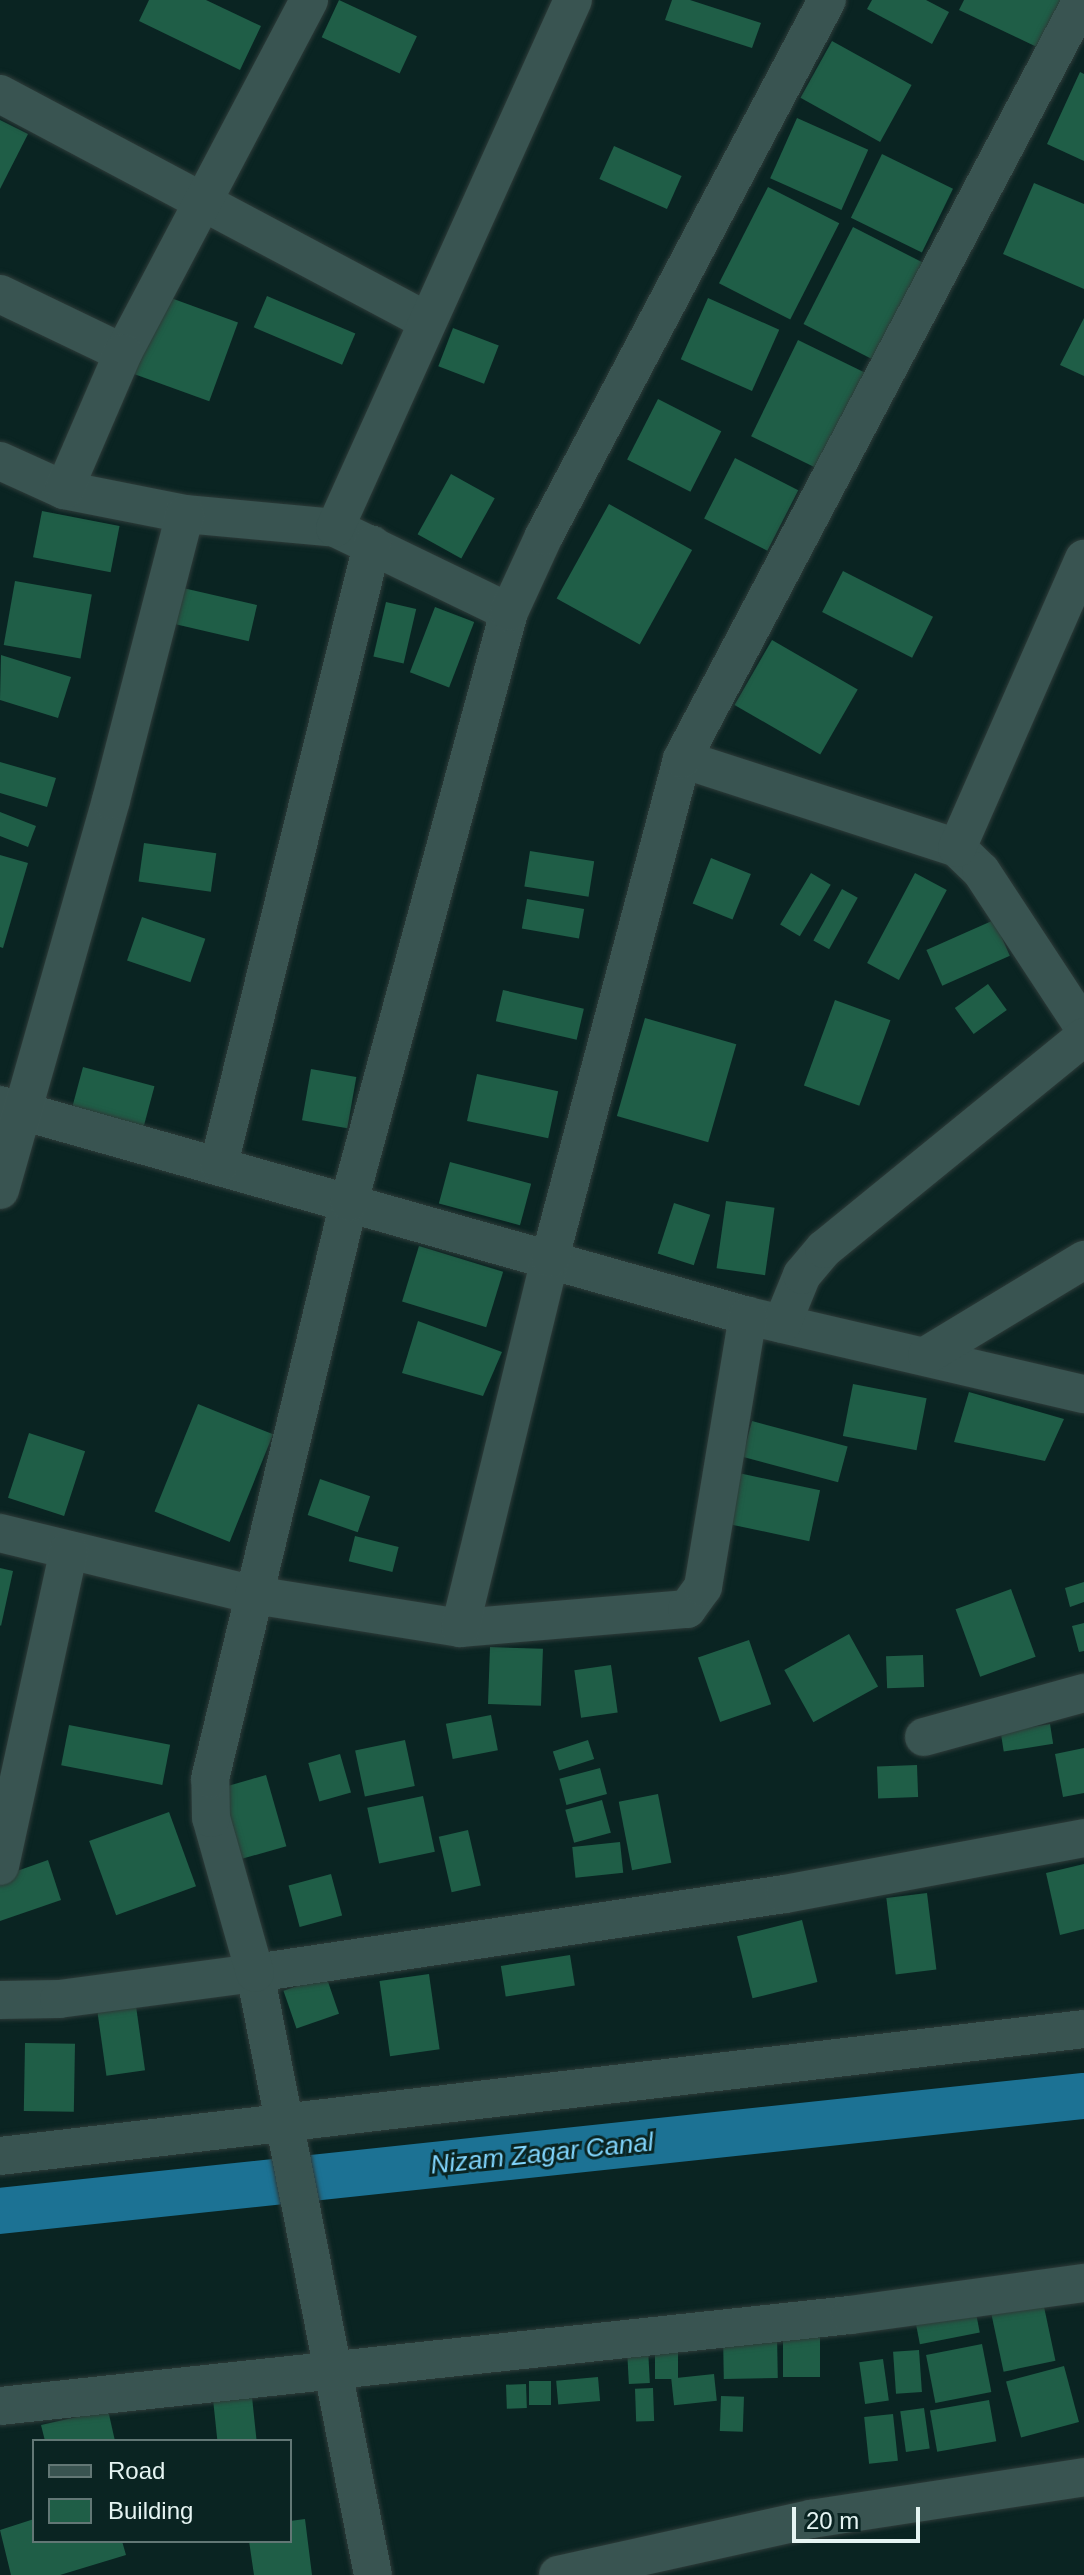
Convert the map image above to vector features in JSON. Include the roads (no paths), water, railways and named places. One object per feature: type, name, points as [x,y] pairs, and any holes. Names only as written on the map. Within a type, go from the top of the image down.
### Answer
[{"type":"street","points":[[335,528],[573,0]]},
{"type":"street","points":[[373,2575],[333,2371],[326,2318],[255,1973],[209,1798],[254,1595],[349,1202],[509,612],[544,536],[827,0]]},
{"type":"street","points":[[460,1628],[550,1258],[682,759],[1082,0]]},
{"type":"street","points":[[64,490],[123,353],[204,202],[299,3]]},
{"type":"street","points":[[0,94],[427,321]]},
{"type":"street","points":[[0,294],[123,353]]},
{"type":"street","points":[[2,469],[64,490],[185,514],[335,528],[509,612]]},
{"type":"street","points":[[0,1190],[10,1107],[111,800],[185,514]]},
{"type":"street","points":[[219,1164],[372,545]]},
{"type":"street","points":[[957,848],[1084,559]]},
{"type":"street","points":[[682,759],[957,848],[981,871],[1084,1028]]},
{"type":"street","points":[[0,1533],[254,1595],[460,1628],[677,1611],[694,1605],[703,1587],[765,1320],[824,1249],[1084,1037]]},
{"type":"street","points":[[10,1107],[765,1320],[927,1355],[1084,1394]]},
{"type":"street","points":[[927,1355],[1084,1260]]},
{"type":"street","points":[[0,1866],[69,1550]]},
{"type":"street","points":[[924,1737],[1084,1693]]},
{"type":"street","points":[[0,2000],[59,1999],[255,1973],[785,1894],[1084,1838]]},
{"type":"street","points":[[0,2156],[290,2139],[1084,2029]]},
{"type":"street","points":[[0,2406],[850,2315],[1084,2283]]},
{"type":"street","points":[[558,2575],[811,2519],[1084,2477]]},
{"type":"waterway","name":"Nizam Zagar Canal","points":[[0,2211],[1084,2096]]}]
